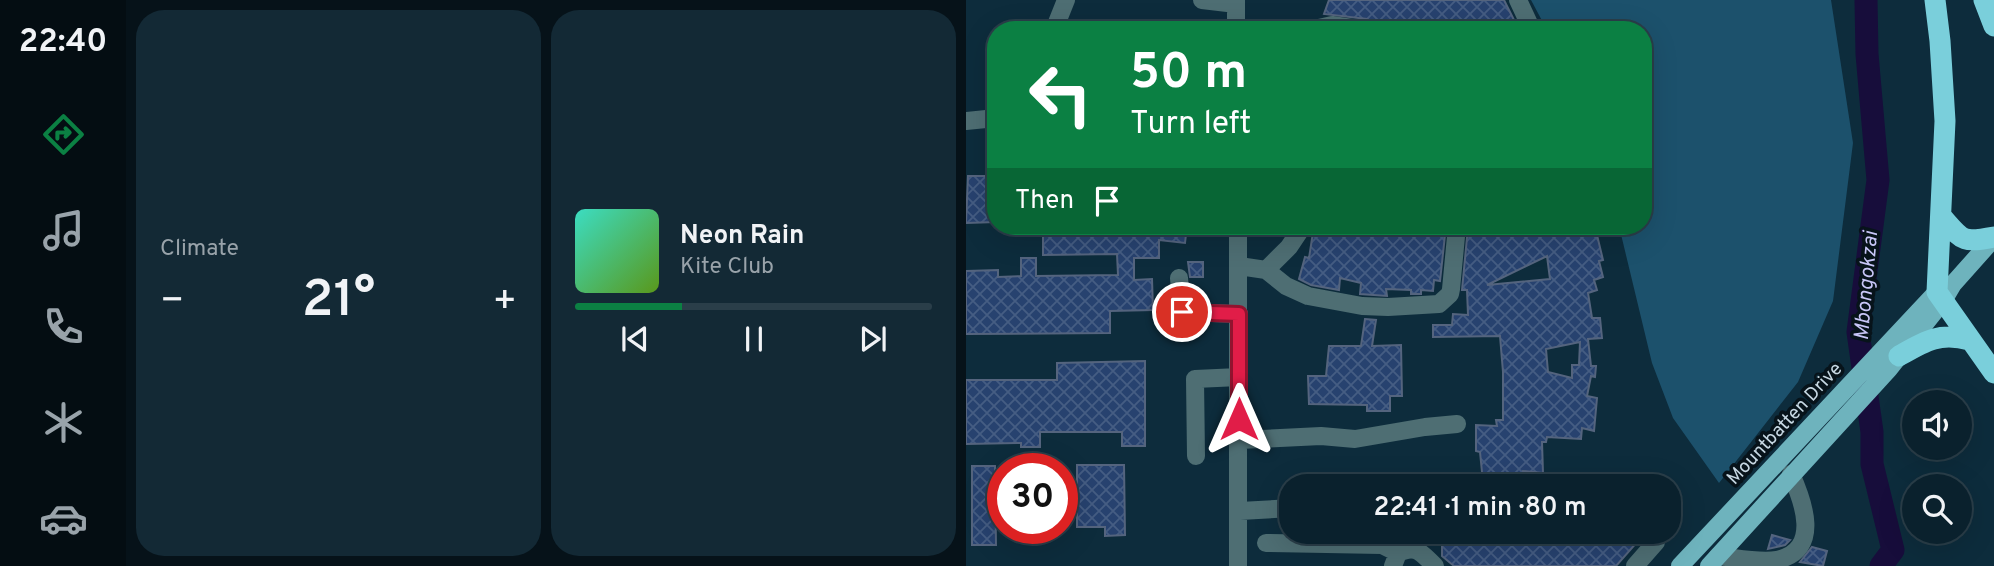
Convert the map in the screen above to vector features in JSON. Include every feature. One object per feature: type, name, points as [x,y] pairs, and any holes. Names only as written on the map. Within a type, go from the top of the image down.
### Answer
[{"type":"highway","points":[[1935,0],[1945,121],[1941,216],[1945,292],[1970,340],[1994,373]]},
{"type":"highway","points":[[1983,0],[1994,26]]},
{"type":"highway","points":[[1941,216],[1964,240],[1994,238]]},
{"type":"highway","points":[[1894,362],[1936,337],[1954,335],[1970,340]]},
{"type":"main road","name":"Mountbatten Drive","points":[[1714,561],[1894,362],[1945,292],[1994,238]]},
{"type":"main road","name":"Mountbatten Drive","points":[[1680,566],[1902,329],[1945,292]]},
{"type":"street","points":[[1058,21],[1066,0]]},
{"type":"street","points":[[1202,0],[1236,2],[1236,21]]},
{"type":"street","points":[[1518,0],[1528,21]]},
{"type":"street","points":[[966,121],[987,119]]},
{"type":"street","points":[[1238,235],[1238,566]]},
{"type":"street","points":[[1266,270],[1297,235]]},
{"type":"street","points":[[1239,266],[1266,270],[1286,286],[1308,296],[1326,300],[1388,307],[1438,304],[1450,294],[1456,235]]},
{"type":"street","points":[[1179,278],[1182,312],[1239,314]]},
{"type":"street","points":[[1196,456],[1195,379],[1239,377]]},
{"type":"street","points":[[1239,440],[1321,436],[1355,439],[1457,424]]},
{"type":"street","points":[[1714,561],[1776,560],[1788,556],[1801,546],[1805,534],[1805,518],[1802,499],[1791,474]]},
{"type":"street","points":[[1240,511],[1279,509]]},
{"type":"street","points":[[1266,542],[1382,544],[1395,559],[1408,548],[1415,549],[1435,566]]},
{"type":"street","points":[[1636,566],[1654,544]]},
{"type":"shaded area","points":[[1531,0],[1831,0],[1853,143],[1833,301],[1798,382],[1719,483],[1673,418],[1652,363],[1621,235],[1652,235],[1652,21],[1542,21]]},
{"type":"building","points":[[1329,0],[1504,0],[1514,21],[1371,21],[1324,14]]},
{"type":"building","points":[[968,176],[987,176],[987,222],[966,223]]},
{"type":"building","points":[[1043,235],[1186,235],[1185,243],[1159,240],[1159,258],[1134,258],[1134,280],[1152,279],[1153,310],[1110,311],[1110,333],[966,334],[966,271],[998,270],[998,277],[1021,276],[1021,258],[1036,258],[1036,276],[1118,275],[1117,254],[1043,255]]},
{"type":"building","points":[[1313,235],[1445,235],[1440,281],[1434,280],[1433,291],[1421,290],[1421,294],[1411,294],[1411,290],[1386,289],[1387,296],[1360,294],[1361,283],[1340,278],[1339,290],[1311,285],[1299,279],[1305,257],[1309,258]]},
{"type":"building","points":[[1467,235],[1597,235],[1603,260],[1599,261],[1603,277],[1594,280],[1597,290],[1588,293],[1592,318],[1600,318],[1602,338],[1588,339],[1591,366],[1596,366],[1595,377],[1591,376],[1587,396],[1597,398],[1594,431],[1582,428],[1581,439],[1547,437],[1546,442],[1542,442],[1543,473],[1523,471],[1523,474],[1482,474],[1480,452],[1476,451],[1476,425],[1497,426],[1496,420],[1503,420],[1500,336],[1433,337],[1433,325],[1452,325],[1453,314],[1468,315],[1467,290],[1462,290]],"holes":[[[1547,256],[1550,279],[1487,285]],[[1580,342],[1579,365],[1572,365],[1572,378],[1548,372],[1546,349]]]},
{"type":"building","points":[[1188,262],[1203,262],[1203,277],[1190,277]]},
{"type":"building","points":[[1365,319],[1376,320],[1372,346],[1401,345],[1402,396],[1390,396],[1390,411],[1367,411],[1367,405],[1309,404],[1308,376],[1326,376],[1329,346],[1361,346]]},
{"type":"building","points":[[1145,361],[1145,446],[1122,446],[1122,432],[1040,432],[1040,447],[1021,447],[1021,443],[966,444],[966,380],[1057,380],[1057,363]]},
{"type":"building","points":[[1078,465],[1124,465],[1125,535],[1105,536],[1105,527],[1078,527]]},
{"type":"building","points":[[972,466],[987,466],[987,544],[996,545],[972,545]]},
{"type":"building","points":[[1772,535],[1790,540],[1785,545],[1768,549]]},
{"type":"building","points":[[1442,544],[1635,544],[1616,566],[1454,566],[1442,556]]},
{"type":"building","points":[[1812,547],[1827,551],[1823,566],[1800,562]]},
{"type":"waterway","name":"Mbongokzai","points":[[1866,0],[1867,54],[1878,180],[1858,332],[1872,432],[1872,464],[1893,550],[1881,566]]},
{"type":"route","points":[[1182,312],[1239,314],[1239,419]]}]
